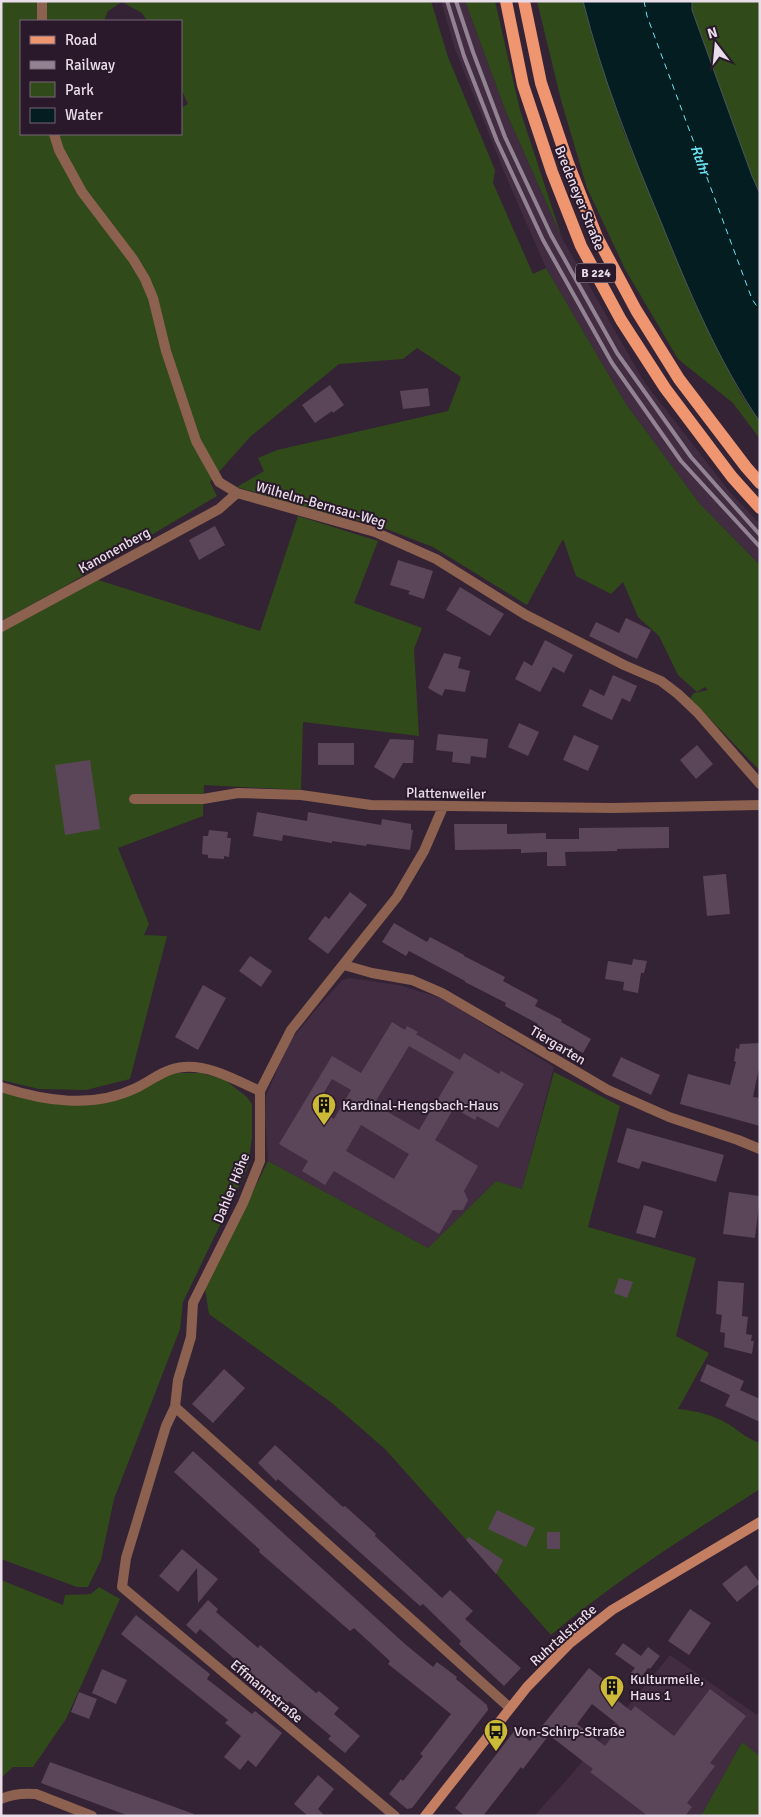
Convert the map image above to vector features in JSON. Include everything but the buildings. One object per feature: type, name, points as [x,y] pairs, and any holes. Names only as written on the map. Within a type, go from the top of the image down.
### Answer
[{"type":"main road","name":"Bredeneyer Straße","points":[[506,1],[523,85],[552,172],[581,246],[621,320],[665,388],[732,477],[760,508]]},
{"type":"main road","name":"Bredeneyer Straße","points":[[524,1],[541,84],[568,163],[597,237],[636,310],[679,379],[746,467],[760,482]]},
{"type":"main road","name":"Ruhrtalstraße","points":[[425,1816],[546,1665],[590,1626],[612,1610],[760,1522]]},
{"type":"street","points":[[42,1],[42,20]]},
{"type":"street","name":"Wilhelm-Bernsau-Weg","points":[[54,135],[59,150],[82,192],[133,259],[145,279],[153,298],[166,351],[196,442],[219,482],[236,493],[375,532],[436,559],[526,614],[624,666],[661,681],[697,712],[760,784]]},
{"type":"street","name":"Kanonenberg","points":[[1,627],[219,509],[236,493]]},
{"type":"street","name":"Plattenweiler","points":[[134,799],[203,799],[238,793],[301,795],[371,805],[443,807],[613,808],[760,805]]},
{"type":"street","name":"Dahler Höhe","points":[[122,1587],[126,1558],[166,1426],[174,1407],[178,1380],[191,1337],[193,1303],[243,1203],[260,1161],[260,1091],[290,1030],[397,897],[424,851],[443,807]]},
{"type":"street","name":"Tiergarten","points":[[344,965],[372,973],[412,980],[442,992],[608,1090],[669,1117],[760,1149]]},
{"type":"street","points":[[1,1087],[44,1099],[68,1102],[101,1100],[118,1096],[136,1088],[172,1068],[186,1066],[209,1069],[260,1091]]},
{"type":"street","points":[[174,1407],[510,1708]]},
{"type":"street","name":"Effmannstraße","points":[[122,1587],[395,1816]]},
{"type":"street","points":[[1,1799],[26,1793],[36,1794],[92,1816]]},
{"type":"shaded area","points":[[441,1],[465,1],[506,112],[562,238],[645,383],[730,492],[760,524],[760,565],[700,504],[626,404],[546,268],[505,174],[455,49]]},
{"type":"shaded area","points":[[349,978],[399,985],[441,998],[554,1067],[522,1189],[496,1181],[428,1248],[268,1161],[265,1116],[266,1096],[289,1042],[342,980]]},
{"type":"shaded area","points":[[670,1655],[757,1715],[760,1710],[760,1756],[742,1742],[701,1816],[534,1816],[572,1774]]},
{"type":"green space","points":[[1,1],[431,1],[448,57],[495,170],[493,183],[533,274],[546,268],[626,404],[700,504],[760,565],[760,771],[690,698],[694,693],[708,690],[705,687],[697,692],[678,675],[659,636],[638,617],[623,582],[611,594],[576,576],[563,539],[527,605],[433,547],[376,525],[312,510],[237,487],[264,471],[258,458],[277,450],[448,411],[461,377],[417,348],[403,359],[339,364],[250,437],[210,482],[217,496],[62,588],[1,621]]},
{"type":"green space","points":[[465,1],[495,1],[520,110],[562,238],[506,112]]},
{"type":"green space","points":[[537,1],[583,1],[592,36],[623,130],[696,306],[741,395],[760,422],[760,439],[733,403],[678,359],[625,269],[587,188],[561,100]]},
{"type":"green space","points":[[692,1],[760,1],[760,194],[692,10]]},
{"type":"green space","points":[[298,516],[378,541],[354,603],[422,628],[414,649],[419,736],[303,722],[301,790],[204,785],[203,816],[118,848],[149,924],[144,935],[167,936],[130,1079],[86,1090],[39,1089],[1,1080],[1,632],[98,580],[260,631]]},
{"type":"green space","points":[[554,1072],[620,1106],[588,1227],[696,1258],[676,1336],[709,1353],[678,1409],[711,1416],[760,1443],[760,1489],[679,1541],[601,1595],[551,1635],[385,1449],[332,1403],[209,1314],[205,1289],[268,1161],[428,1248],[496,1181],[522,1189]]},
{"type":"green space","points":[[173,1073],[201,1073],[225,1080],[247,1097],[252,1104],[252,1137],[248,1167],[183,1302],[180,1329],[114,1499],[101,1560],[88,1587],[77,1587],[1,1559],[1,1089],[105,1103]]},
{"type":"green space","points":[[1,1580],[63,1605],[65,1595],[91,1594],[99,1587],[120,1599],[66,1719],[33,1767],[13,1767],[1,1778]]},
{"type":"green space","points":[[742,1742],[760,1756],[760,1816],[701,1816]]},
{"type":"water","name":"Ruhr","points":[[583,1],[692,1],[692,10],[760,194],[760,422],[731,375],[705,325],[682,274],[618,113]]},
{"type":"ferry route","points":[[644,1],[647,16],[752,299],[760,311]]},
{"type":"railway","points":[[447,1],[464,56],[497,141],[543,240],[612,363],[681,461],[760,547]]},
{"type":"railway","points":[[456,1],[505,137],[551,235],[617,353],[691,457],[760,535]]},
{"type":"place","name":"Kardinal-Hengsbach-Haus","points":[[324,1126]]},
{"type":"place","name":"Kulturmeile, Haus 1","points":[[612,1708]]},
{"type":"place","name":"Von-Schirp-Straße","points":[[496,1752]]}]
